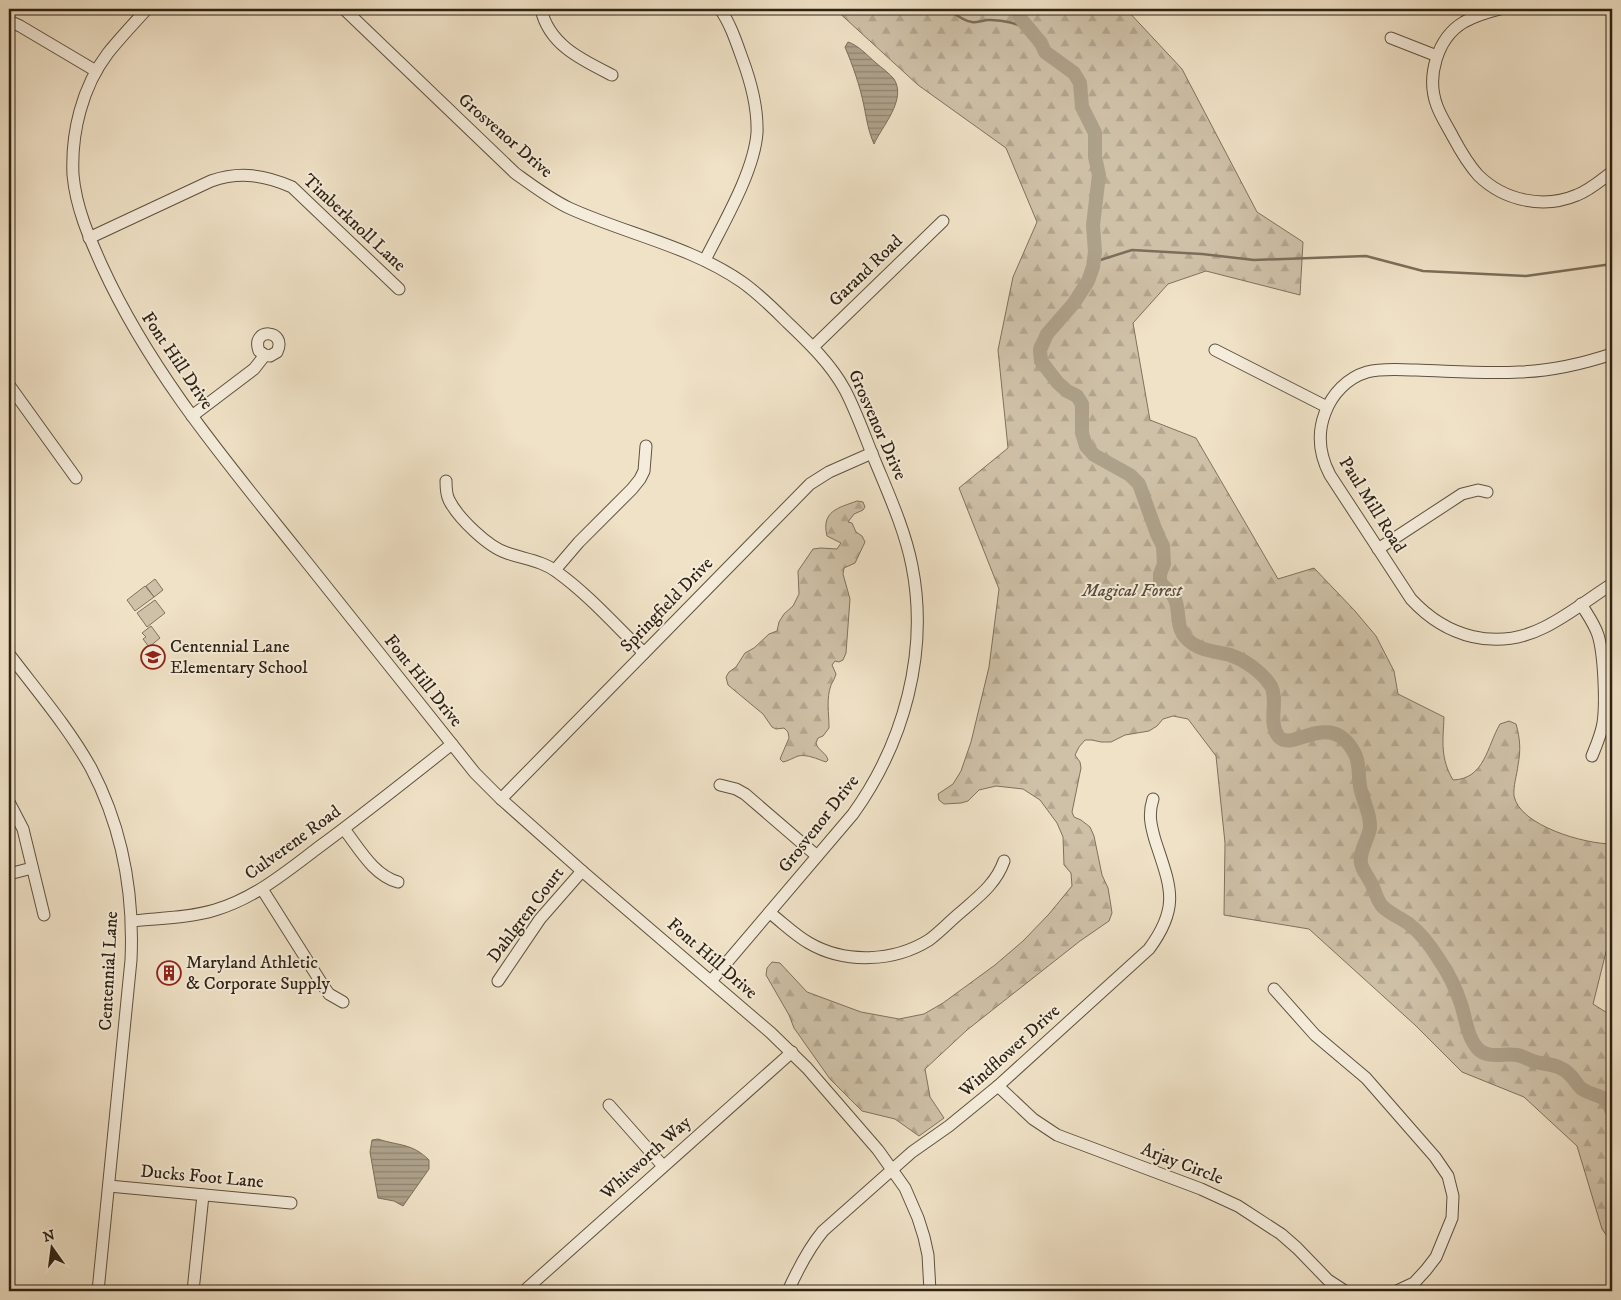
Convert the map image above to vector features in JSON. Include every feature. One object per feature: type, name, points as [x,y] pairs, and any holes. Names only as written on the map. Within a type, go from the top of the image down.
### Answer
[{"type":"street","name":"Font Hill Drive","points":[[148,9],[108,54],[96,72],[80,113],[73,155],[76,196],[89,238],[110,284],[143,345],[192,416],[475,773],[501,799],[582,871],[792,1052],[839,1105],[892,1169],[905,1188],[918,1218],[928,1255],[930,1291]]},
{"type":"street","name":"Grosvenor Drive","points":[[344,9],[515,174],[569,208],[705,260],[742,282],[761,297],[813,347],[833,370],[855,410],[904,535],[912,566],[916,611],[915,660],[910,688],[893,744],[881,769],[854,814],[711,981]]},
{"type":"street","points":[[541,9],[542,17],[549,31],[559,43],[590,64],[612,75]]},
{"type":"street","points":[[705,260],[745,178],[757,134],[754,95],[747,70],[735,37],[720,9]]},
{"type":"street","points":[[1500,9],[1474,17],[1463,23],[1445,41],[1437,56],[1433,78],[1434,96],[1437,106],[1470,165],[1478,175],[1498,190],[1523,200],[1552,202],[1579,194],[1591,188],[1612,172]]},
{"type":"street","points":[[9,21],[96,72]]},
{"type":"street","points":[[1391,38],[1437,56]]},
{"type":"street","name":"Timberknoll Lane","points":[[89,238],[224,176],[239,174],[255,175],[280,182],[297,192],[399,289]]},
{"type":"street","name":"Garand Road","points":[[813,347],[943,221]]},
{"type":"street","points":[[1215,350],[1327,407]]},
{"type":"street","name":"Paul Mill Road","points":[[1612,354],[1534,372],[1390,370],[1368,372],[1357,376],[1340,388],[1327,407],[1320,429],[1320,442],[1325,466],[1410,599],[1434,621],[1463,635],[1479,639],[1498,640],[1514,638],[1543,628],[1612,584]]},
{"type":"street","points":[[192,416],[254,369],[265,356]]},
{"type":"street","points":[[9,385],[76,478]]},
{"type":"street","points":[[556,570],[579,542],[640,479],[644,471],[646,446]]},
{"type":"street","name":"Springfield Drive","points":[[501,799],[810,484],[829,472],[872,453]]},
{"type":"street","points":[[446,481],[446,490],[454,507],[488,544],[507,553],[542,563],[556,570],[644,653]]},
{"type":"street","points":[[1378,549],[1462,494],[1478,490],[1487,492]]},
{"type":"street","points":[[1581,604],[1598,634],[1602,657],[1603,724],[1592,756]]},
{"type":"street","name":"Centennial Lane","points":[[9,654],[60,721],[87,762],[102,793],[118,837],[127,879],[132,921],[131,960],[98,1291]]},
{"type":"street","name":"Culverene Road","points":[[132,921],[183,916],[214,910],[240,901],[262,889],[452,744]]},
{"type":"street","points":[[720,785],[736,789],[744,794],[817,856]]},
{"type":"street","name":"Windflower Drive","points":[[788,1291],[801,1263],[823,1230],[912,1152],[949,1126],[998,1086],[1149,949],[1164,926],[1170,898],[1169,885],[1152,829],[1150,808],[1153,799]]},
{"type":"street","points":[[9,802],[23,829],[44,915]]},
{"type":"street","points":[[344,828],[375,869],[382,876],[398,882]]},
{"type":"street","points":[[770,913],[811,944],[837,954],[876,958],[893,954],[928,940],[989,887],[1001,871],[1004,861]]},
{"type":"street","points":[[9,874],[32,868]]},
{"type":"street","name":"Dahlgren Court","points":[[498,981],[540,919],[582,871]]},
{"type":"street","points":[[262,889],[324,988],[334,998],[343,1002]]},
{"type":"street","points":[[1274,989],[1315,1035],[1366,1078],[1435,1157],[1448,1176],[1453,1196],[1452,1218],[1436,1257],[1414,1283],[1397,1291]]},
{"type":"street","name":"Whitworth Way","points":[[524,1291],[792,1052]]},
{"type":"street","name":"Arjay Circle","points":[[998,1086],[1032,1119],[1057,1135],[1201,1189],[1238,1206],[1281,1234],[1328,1280],[1345,1291]]},
{"type":"street","points":[[609,1105],[663,1166]]},
{"type":"street","name":"Ducks Foot Lane","points":[[109,1186],[291,1203]]},
{"type":"street","points":[[193,1291],[203,1195]]},
{"type":"green space","name":"Magical Forest","points":[[835,9],[1126,9],[1182,69],[1257,212],[1303,242],[1300,295],[1206,271],[1168,284],[1133,323],[1150,420],[1196,438],[1278,579],[1314,568],[1355,611],[1376,636],[1394,671],[1398,694],[1444,717],[1444,757],[1453,780],[1464,778],[1479,768],[1500,724],[1509,721],[1516,724],[1519,739],[1520,754],[1514,796],[1519,807],[1528,816],[1555,831],[1586,841],[1612,844],[1612,943],[1608,944],[1593,1004],[1612,1016],[1612,1243],[1602,1229],[1577,1146],[1524,1097],[1462,1072],[1415,1025],[1309,929],[1224,915],[1225,843],[1216,756],[1188,719],[1173,716],[1163,719],[1149,731],[1125,735],[1111,742],[1085,740],[1079,747],[1075,755],[1080,762],[1081,768],[1072,812],[1074,817],[1090,827],[1094,836],[1102,875],[1108,888],[1112,913],[1109,921],[1080,941],[967,1030],[925,1069],[930,1097],[944,1118],[919,1136],[895,1119],[862,1111],[830,1079],[794,1028],[789,1015],[766,975],[767,968],[772,962],[780,963],[807,992],[861,1012],[899,1019],[924,1014],[943,1003],[995,965],[1023,941],[1072,886],[1071,873],[1064,865],[1063,837],[1057,823],[1040,800],[1023,789],[996,786],[979,790],[968,801],[961,803],[944,804],[939,800],[938,794],[953,784],[961,771],[971,742],[989,667],[999,589],[959,488],[1008,448],[998,350],[1013,277],[1037,222],[1006,148],[918,85]]},
{"type":"green space","points":[[857,501],[863,502],[865,507],[854,514],[848,522],[852,523],[856,532],[862,536],[865,542],[855,563],[844,568],[843,574],[850,599],[846,653],[843,660],[835,661],[832,665],[836,674],[829,696],[829,728],[823,736],[818,738],[816,743],[828,760],[826,762],[812,757],[798,756],[783,762],[780,759],[789,738],[788,732],[784,728],[776,729],[772,727],[763,714],[728,685],[726,677],[736,667],[745,653],[754,648],[769,634],[777,631],[779,622],[784,614],[793,606],[799,594],[798,571],[813,549],[837,549],[841,543],[827,536],[826,521],[829,516],[838,509]]},
{"type":"green space","points":[[155,579],[163,590],[154,597],[146,586]]},
{"type":"green space","points":[[145,586],[154,597],[135,611],[127,600]]},
{"type":"green space","points":[[155,600],[165,613],[147,627],[137,613]]},
{"type":"green space","points":[[151,626],[160,638],[149,647],[143,639],[146,637],[142,633]]},
{"type":"shaded area","points":[[848,42],[859,48],[888,73],[894,79],[897,87],[897,95],[892,113],[874,144],[858,84],[845,47]]},
{"type":"shaded area","points":[[378,1139],[411,1148],[429,1160],[429,1169],[403,1206],[394,1201],[378,1198],[370,1152],[372,1140]]},
{"type":"waterway","points":[[948,9],[969,21],[999,20],[1033,31]]},
{"type":"waterway","points":[[1016,9],[1021,19],[1041,43],[1045,52],[1074,73],[1080,83],[1082,107],[1095,133],[1095,157],[1099,175],[1093,225],[1095,252],[1093,267],[1088,281],[1074,303],[1047,334],[1040,350],[1041,361],[1058,383],[1067,391],[1077,396],[1082,404],[1082,433],[1086,446],[1094,455],[1130,475],[1139,484],[1163,546],[1164,564],[1160,574],[1160,582],[1174,597],[1180,629],[1186,638],[1196,646],[1236,657],[1253,667],[1263,676],[1273,692],[1273,719],[1279,737],[1285,740],[1293,740],[1324,732],[1335,734],[1345,740],[1355,754],[1359,782],[1370,822],[1369,832],[1361,854],[1362,868],[1382,906],[1418,932],[1443,966],[1459,998],[1471,1039],[1478,1049],[1486,1054],[1519,1056],[1561,1068],[1582,1089],[1603,1098],[1612,1112]]},
{"type":"waterway","points":[[1094,262],[1132,250],[1202,254],[1254,260],[1366,256],[1423,271],[1526,276],[1612,264]]},
{"type":"place","name":"Centennial Lane Elementary School","points":[[153,657]]},
{"type":"place","name":"Maryland Athletic & Corporate Supply","points":[[169,973]]}]
